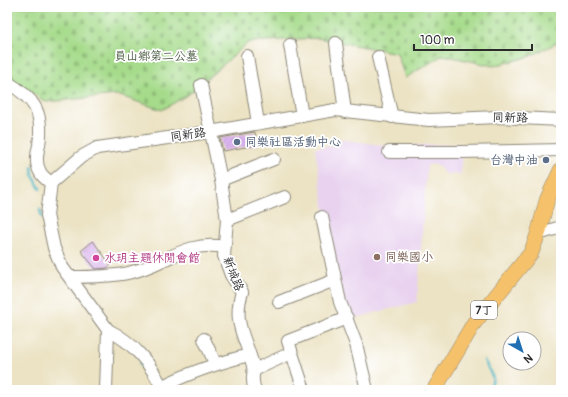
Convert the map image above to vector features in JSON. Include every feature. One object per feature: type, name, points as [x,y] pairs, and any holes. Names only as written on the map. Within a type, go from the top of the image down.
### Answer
[{"type":"main road","name":"7丁","points":[[434,390],[474,323],[531,253],[538,234],[547,200],[561,170]]},
{"type":"street","points":[[336,43],[346,112]]},
{"type":"street","points":[[290,44],[302,116]]},
{"type":"street","points":[[247,56],[258,123]]},
{"type":"street","points":[[378,57],[392,117]]},
{"type":"street","points":[[7,82],[24,92],[35,104],[41,132],[36,158],[40,172],[51,183],[46,215],[54,248],[62,267],[108,330],[122,336],[147,362],[162,388],[185,374],[215,363],[249,355]]},
{"type":"street","name":"新城路","points":[[201,85],[221,180],[227,220],[224,256],[231,275],[242,292],[239,300],[238,322],[254,370],[251,380],[255,390]]},
{"type":"street","name":"同新路","points":[[51,183],[81,157],[96,148],[210,132],[335,110],[428,120],[498,117],[561,120]]},
{"type":"street","points":[[390,152],[561,150]]},
{"type":"street","points":[[221,180],[274,159]]},
{"type":"street","points":[[227,220],[285,197]]},
{"type":"street","points":[[322,217],[340,302],[356,344],[367,390]]},
{"type":"street","points":[[538,234],[561,227]]},
{"type":"street","points":[[70,277],[129,273],[198,246],[211,245],[224,247]]},
{"type":"street","points":[[279,302],[335,280]]},
{"type":"street","points":[[304,390],[288,341],[347,318]]},
{"type":"street","points":[[106,390],[108,330]]},
{"type":"street","points":[[204,339],[215,363]]},
{"type":"street","points":[[254,370],[291,353]]},
{"type":"shaded area","name":"同樂國小","points":[[340,139],[388,146],[463,144],[461,152],[461,174],[445,174],[437,164],[427,165],[417,302],[355,318],[343,304],[325,212],[315,148],[338,145]]},
{"type":"green space","name":"員山鄉第二公墓","points":[[7,7],[561,7],[561,41],[528,57],[493,66],[443,55],[405,78],[397,53],[317,38],[249,42],[189,94],[162,110],[117,95],[46,102],[7,77]]},
{"type":"building","name":"同樂社區活動中心","points":[[255,132],[257,145],[223,151],[220,138]]},
{"type":"building","name":"水玥主題休閒會館","points":[[93,241],[111,265],[107,268],[96,269],[81,251]]},
{"type":"waterway","points":[[32,167],[33,175],[40,189]]},
{"type":"waterway","points":[[40,210],[42,217]]},
{"type":"waterway","points":[[484,360],[493,378],[490,390]]},
{"type":"waterway","points":[[140,363],[156,390]]},
{"type":"place","name":"同樂社區活動中心","points":[[237,142]]},
{"type":"place","name":"台灣中油","points":[[546,160]]},
{"type":"place","name":"同樂國小","points":[[377,257]]},
{"type":"place","name":"水玥主題休閒會館","points":[[96,258]]}]
